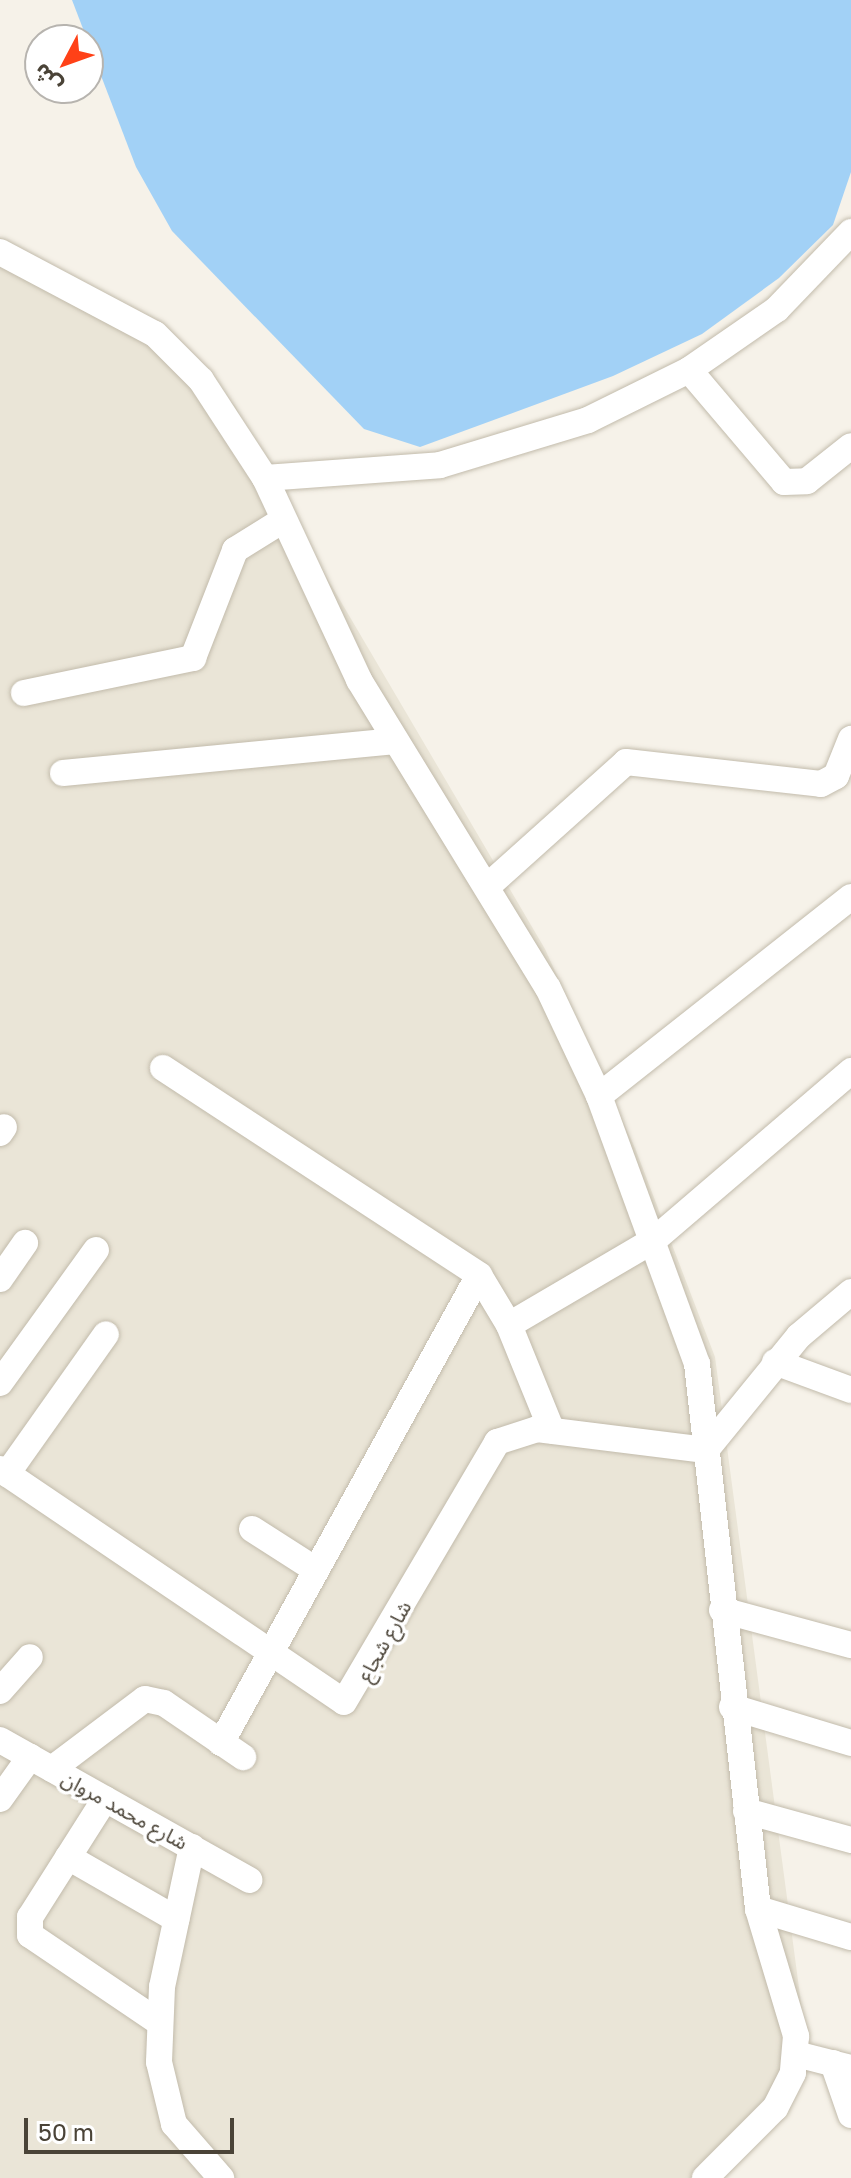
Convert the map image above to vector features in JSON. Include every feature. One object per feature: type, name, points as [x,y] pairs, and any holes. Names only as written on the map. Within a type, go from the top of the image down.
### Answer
[{"type":"street","points":[[265,478],[384,473],[503,452],[689,370],[777,309],[851,232]]},
{"type":"street","points":[[0,252],[155,334],[201,380],[265,478],[280,522],[395,741],[489,885],[599,1096],[654,1240],[697,1364],[732,1707],[758,1909],[793,2018],[796,2054],[775,2108],[705,2178]]},
{"type":"street","points":[[689,370],[784,482],[807,481],[849,452]]},
{"type":"street","points":[[24,693],[193,658],[235,550],[249,535],[280,522]]},
{"type":"street","points":[[489,885],[626,762],[821,784],[836,776],[851,739]]},
{"type":"street","points":[[63,773],[395,741]]},
{"type":"street","points":[[599,1096],[851,897]]},
{"type":"street","points":[[163,1068],[479,1275],[509,1325],[552,1431]]},
{"type":"street","points":[[509,1325],[654,1240],[851,1071]]},
{"type":"street","points":[[0,1279],[25,1243]]},
{"type":"street","points":[[0,1383],[96,1250]]},
{"type":"street","points":[[0,1799],[41,1763],[145,1699],[164,1703],[232,1750],[270,1654],[479,1275]]},
{"type":"street","points":[[706,1450],[775,1362],[851,1292]]},
{"type":"street","points":[[3,1472],[106,1334]]},
{"type":"street","points":[[775,1362],[851,1390]]},
{"type":"street","name":"شارع شجاع","points":[[3,1472],[270,1654],[349,1701],[488,1451],[523,1431],[552,1431],[706,1450]]},
{"type":"street","points":[[252,1529],[316,1570]]},
{"type":"street","points":[[722,1610],[851,1645]]},
{"type":"street","points":[[0,1691],[30,1657]]},
{"type":"street","points":[[732,1707],[851,1743]]},
{"type":"street","name":"شارع محمد مروان","points":[[0,1740],[249,1880]]},
{"type":"street","points":[[105,1799],[30,1917],[30,1935],[157,2021]]},
{"type":"street","points":[[746,1811],[851,1840]]},
{"type":"street","points":[[192,1847],[157,2021],[164,2099],[174,2124],[221,2178]]},
{"type":"street","points":[[68,1857],[176,1919]]},
{"type":"street","points":[[758,1909],[851,1937]]},
{"type":"street","points":[[796,2054],[842,2065],[851,2115]]},
{"type":"shaded area","points":[[0,238],[151,318],[235,406],[317,561],[545,949],[635,1148],[715,1357],[807,2048],[718,2178],[0,2178]]},
{"type":"water","points":[[72,0],[851,0],[851,172],[833,225],[779,278],[702,334],[613,376],[420,447],[364,429],[172,231],[136,167],[104,84],[104,24],[81,24]]}]
